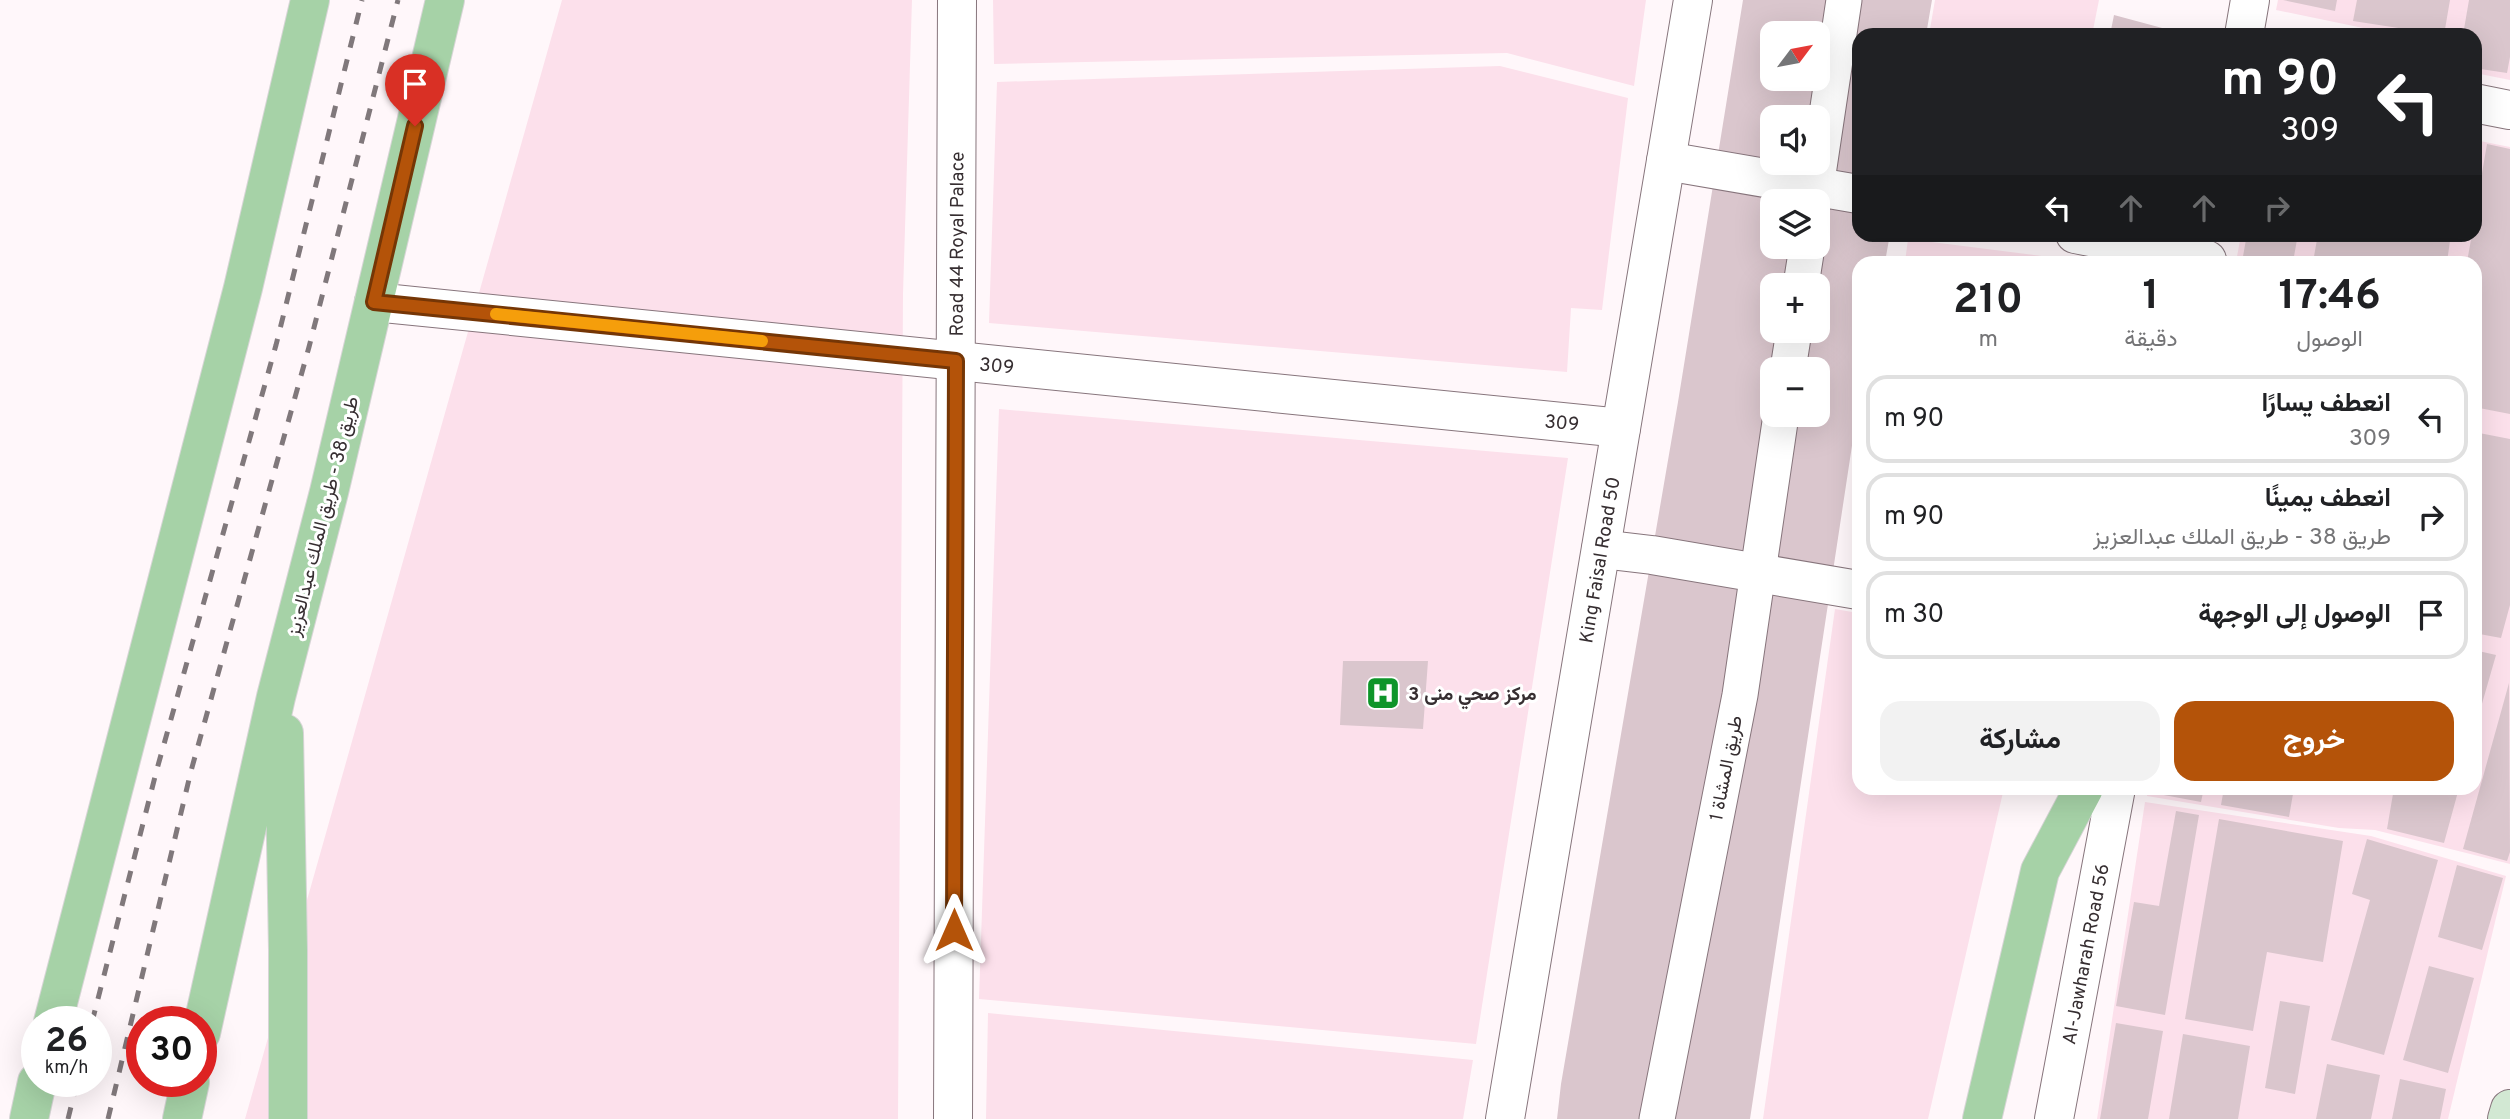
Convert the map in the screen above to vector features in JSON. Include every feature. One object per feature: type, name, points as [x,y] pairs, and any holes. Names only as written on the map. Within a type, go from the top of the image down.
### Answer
[{"type":"main road","points":[[56,1006],[243,288],[310,0]]},
{"type":"main road","name":"طريق 38 - طريق الملك عبدالعزيز","points":[[207,1006],[282,675],[445,0]]},
{"type":"main road","points":[[282,675],[288,936],[288,1119]]},
{"type":"main road","points":[[1982,1119],[2040,870],[2080,795]]},
{"type":"main road","points":[[29,1119],[34,1097]]},
{"type":"main road","points":[[182,1119],[187,1097]]},
{"type":"main road","points":[[2507,1119],[2510,1109]]},
{"type":"street","name":"Road 44 Royal Palace","points":[[953,1119],[957,0]]},
{"type":"street","name":"King Faisal Road 50","points":[[1505,1119],[1693,0]]},
{"type":"street","points":[[1816,189],[1844,0]]},
{"type":"street","points":[[2245,28],[2250,0]]},
{"type":"street","points":[[2482,105],[2510,110]]},
{"type":"street","points":[[1666,162],[1716,168],[1796,189]]},
{"type":"street","points":[[1830,194],[1852,194]]},
{"type":"street","points":[[2134,242],[2208,252]]},
{"type":"street","name":"309","points":[[374,302],[1621,428]]},
{"type":"street","name":"طريق المشاة 1","points":[[1657,1119],[1740,695],[1779,427]]},
{"type":"street","points":[[1601,549],[1652,555],[1852,589]]},
{"type":"street","name":"Al-Jawharah Road 56","points":[[2054,1119],[2115,795]]},
{"type":"shaded area","points":[[562,0],[912,0],[903,294],[898,1119],[245,1119]]},
{"type":"shaded area","points":[[993,0],[1646,0],[1634,86],[1507,53],[994,64]]},
{"type":"shaded area","points":[[1935,0],[2099,0],[2093,28],[1930,28]]},
{"type":"shaded area","points":[[2278,0],[2510,0],[2510,80],[2482,74],[2482,28],[2363,28],[2276,10]]},
{"type":"shaded area","points":[[1500,66],[1628,98],[1602,310],[1571,308],[1567,372],[989,323],[997,82]]},
{"type":"shaded area","points":[[2482,141],[2510,147],[2510,864],[2375,830],[2339,828],[2147,796],[2482,795],[2482,256],[2237,256],[2240,242],[2482,242]]},
{"type":"shaded area","points":[[1908,242],[1931,242],[2041,256],[1906,256]]},
{"type":"shaded area","points":[[999,409],[1568,458],[1476,1044],[979,999]]},
{"type":"shaded area","points":[[1835,609],[1852,612],[1852,795],[2002,795],[1928,1119],[1763,1119]]},
{"type":"shaded area","points":[[2145,802],[2371,836],[2506,876],[2448,1119],[2097,1119]]},
{"type":"shaded area","points":[[988,1013],[1473,1060],[1463,1119],[986,1119]]},
{"type":"building","points":[[1743,0],[1932,0],[1927,28],[1852,28],[1852,242],[1889,242],[1886,256],[1852,256],[1852,446],[1750,1119],[1557,1119]]},
{"type":"building","points":[[2283,0],[2337,0],[2335,11]]},
{"type":"building","points":[[2357,0],[2450,0],[2445,28],[2398,28],[2353,21]]},
{"type":"building","points":[[2469,0],[2510,0],[2510,57],[2507,73],[2482,69],[2482,28],[2464,28]]},
{"type":"building","points":[[2114,15],[2162,28],[2111,28]]},
{"type":"building","points":[[2487,144],[2510,149],[2510,414],[2482,409],[2482,256],[2468,256],[2471,242],[2482,242],[2482,173]]},
{"type":"building","points":[[2246,242],[2297,242],[2294,256],[2243,256]]},
{"type":"building","points":[[2317,242],[2450,242],[2448,256],[2314,256]]},
{"type":"building","points":[[2482,434],[2510,439],[2510,605],[2501,638],[2482,634]]},
{"type":"building","points":[[2482,652],[2496,655],[2482,704]]},
{"type":"building","name":"مركز صحي منى 3","points":[[1343,661],[1428,661],[1423,729],[1340,725]]},
{"type":"building","points":[[2509,683],[2510,852],[2507,861],[2463,849],[2478,795],[2482,795],[2482,780]]},
{"type":"building","points":[[2164,795],[2202,795],[2201,802]]},
{"type":"building","points":[[2223,795],[2293,795],[2289,817],[2221,805]]},
{"type":"building","points":[[2393,795],[2457,795],[2444,843],[2387,829]]},
{"type":"building","points":[[2176,811],[2199,815],[2165,1015],[2116,1006],[2134,902],[2159,906]]},
{"type":"building","points":[[2219,819],[2343,841],[2323,962],[2267,952],[2253,1031],[2185,1019]]},
{"type":"building","points":[[2367,839],[2438,860],[2384,1055],[2331,1040],[2370,900],[2352,894]]},
{"type":"building","points":[[2457,865],[2503,878],[2482,950],[2438,937]]},
{"type":"building","points":[[2429,966],[2474,978],[2448,1073],[2403,1060]]},
{"type":"building","points":[[2280,1001],[2310,1006],[2295,1094],[2265,1088]]},
{"type":"building","points":[[2116,1023],[2163,1031],[2148,1119],[2100,1119]]},
{"type":"building","points":[[2183,1034],[2250,1046],[2238,1119],[2169,1119]]},
{"type":"building","points":[[2327,1064],[2380,1075],[2371,1119],[2316,1119]]},
{"type":"building","points":[[2400,1079],[2446,1089],[2440,1119],[2392,1119]]},
{"type":"railway","points":[[96,1006],[157,769],[276,345],[362,0]]},
{"type":"railway","points":[[108,1119],[191,771],[309,347],[398,0]]},
{"type":"railway","points":[[68,1119],[73,1097]]},
{"type":"slow traffic","points":[[496,314],[762,341]]},
{"type":"place","name":"مركز صحي منى 3","points":[[1383,693]]},
{"type":"route","points":[[415,126],[374,302],[956,361],[954,930]]}]
